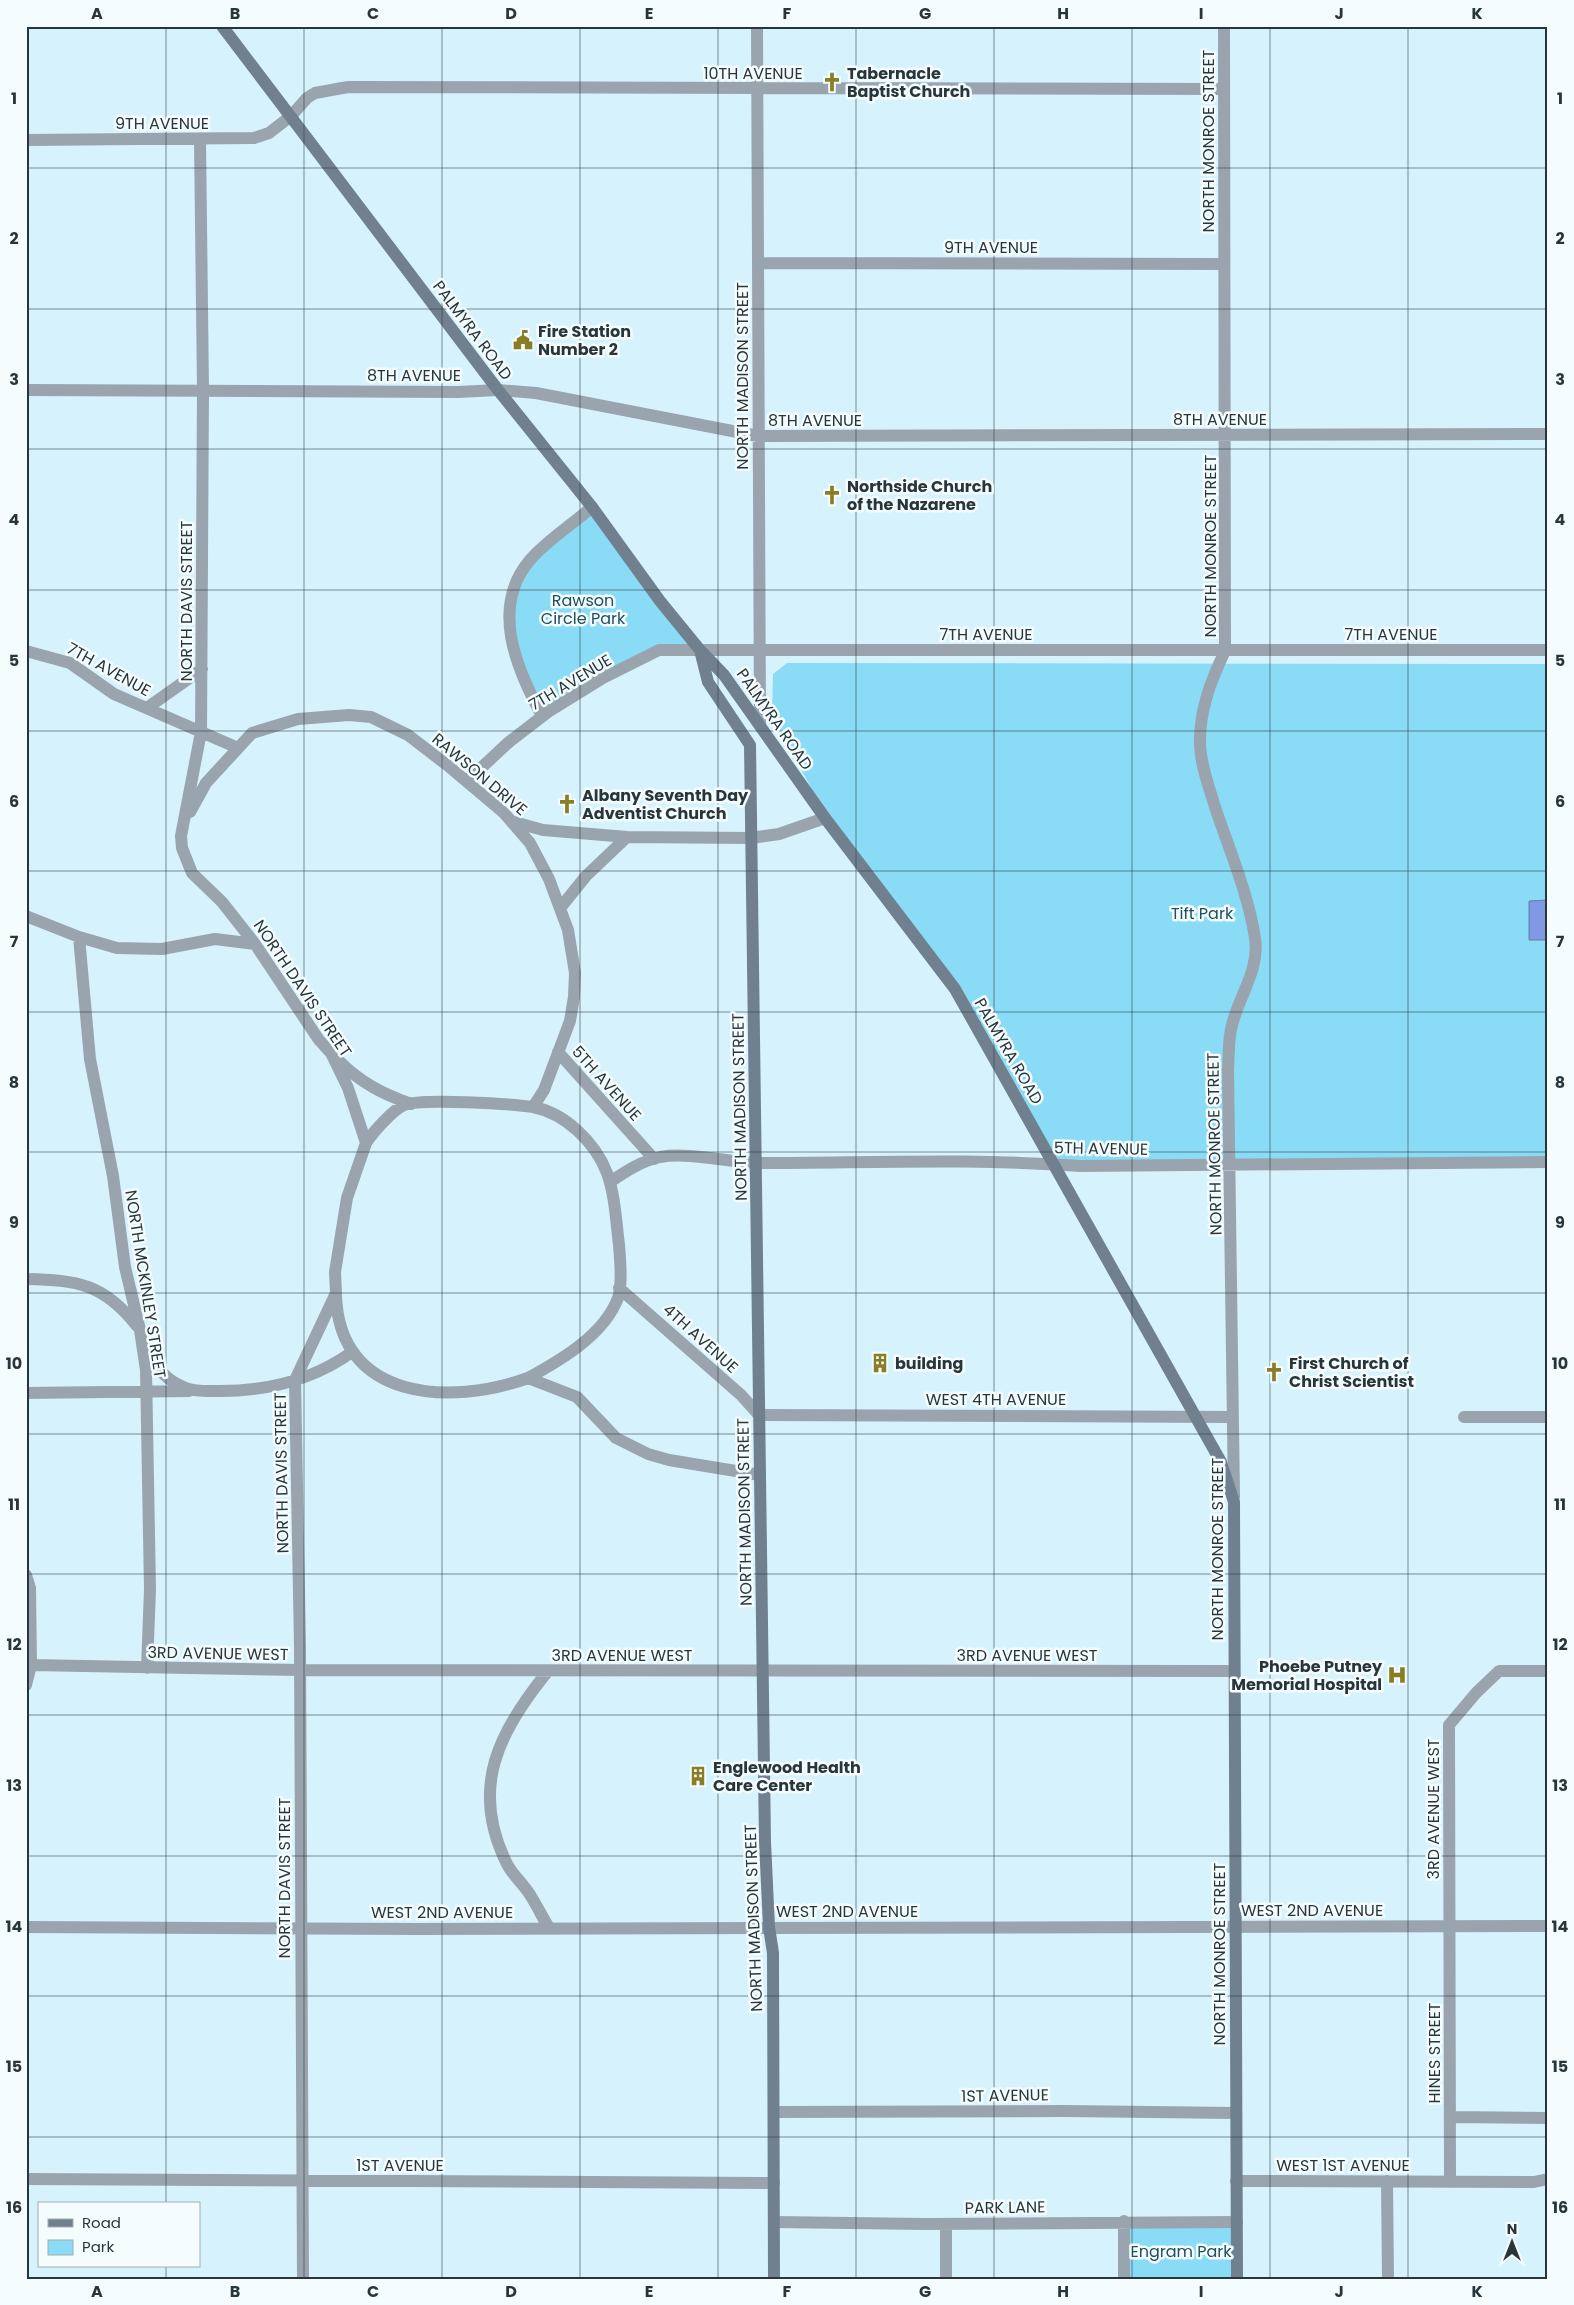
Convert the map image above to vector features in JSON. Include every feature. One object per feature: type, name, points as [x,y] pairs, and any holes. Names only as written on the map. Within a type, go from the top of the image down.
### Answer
[{"type":"main road","name":"PALMYRA ROAD","points":[[222,26],[498,390],[592,508],[660,601],[700,650],[724,675],[826,818],[933,957],[955,989],[1221,1462],[1234,1502]]},
{"type":"main road","name":"PALMYRA ROAD","points":[[700,650],[708,682],[750,745]]},
{"type":"main road","name":"NORTH MADISON STREET","points":[[750,745],[765,1842],[769,1927],[773,1953],[774,2279]]},
{"type":"main road","name":"NORTH MONROE STREET","points":[[1234,1502],[1237,2279]]},
{"type":"street","name":"NORTH MADISON STREET","points":[[757,26],[760,725]]},
{"type":"street","name":"NORTH MONROE STREET","points":[[1224,26],[1225,651],[1211,679],[1205,703],[1201,724],[1201,756],[1255,938],[1253,965],[1247,987],[1232,1024],[1228,1070],[1231,1163],[1234,1502]]},
{"type":"street","name":"10TH AVENUE","points":[[291,116],[307,98],[315,93],[348,87],[758,90],[1224,89]]},
{"type":"street","name":"9TH AVENUE","points":[[26,140],[200,140],[254,138],[269,133],[291,116]]},
{"type":"street","name":"NORTH DAVIS STREET","points":[[200,140],[203,390],[202,732],[184,825],[182,848],[192,874],[222,902],[254,944],[319,1040],[331,1053],[348,1088],[366,1144],[347,1198],[336,1272],[336,1292],[295,1380],[300,1670],[303,2279]]},
{"type":"street","name":"9TH AVENUE","points":[[758,262],[1224,264]]},
{"type":"street","name":"8TH AVENUE","points":[[26,390],[458,392],[498,390],[536,393],[758,436],[1548,434]]},
{"type":"street","points":[[542,716],[526,687],[514,653],[508,610],[518,576],[531,558],[592,508]]},
{"type":"street","name":"7TH AVENUE","points":[[467,781],[509,742],[542,716],[603,678],[659,650],[1548,650]]},
{"type":"street","name":"7TH AVENUE","points":[[26,651],[70,663],[114,694],[202,732]]},
{"type":"street","points":[[147,708],[202,669]]},
{"type":"street","name":"RAWSON DRIVE","points":[[184,825],[206,783],[252,733],[298,719],[333,715],[371,717],[408,736],[467,781],[514,822],[530,843],[561,907],[572,951],[574,989],[570,1021],[558,1052]]},
{"type":"street","points":[[202,732],[238,748]]},
{"type":"street","points":[[514,822],[543,830],[627,837],[751,838],[779,834],[826,818]]},
{"type":"street","points":[[561,907],[586,876],[627,837]]},
{"type":"street","points":[[26,916],[104,946],[141,950],[179,947],[215,939],[254,944]]},
{"type":"street","name":"NORTH MCKINLEY STREET","points":[[79,937],[90,1059],[113,1176],[124,1266],[143,1346],[146,1392],[150,1589],[147,1668]]},
{"type":"street","name":"5TH AVENUE","points":[[533,1107],[544,1090],[558,1052],[654,1159]]},
{"type":"street","points":[[331,1053],[352,1074],[372,1089],[411,1104]]},
{"type":"street","points":[[336,1292],[339,1325],[352,1352],[370,1371],[399,1386],[443,1392],[491,1389],[528,1378],[556,1362],[592,1333],[610,1314],[619,1296],[620,1259],[615,1212],[607,1172],[596,1154],[565,1119],[544,1109],[533,1107],[448,1102],[411,1104],[404,1105],[384,1122],[366,1144]]},
{"type":"street","name":"5TH AVENUE","points":[[610,1182],[633,1167],[660,1157],[756,1163],[1054,1164],[1110,1166],[1231,1163],[1548,1162]]},
{"type":"street","points":[[26,1279],[68,1281],[97,1290],[111,1298],[140,1330]]},
{"type":"street","name":"4TH AVENUE","points":[[619,1288],[741,1395],[759,1416]]},
{"type":"street","points":[[143,1346],[170,1380],[192,1390]]},
{"type":"street","points":[[26,1393],[192,1390],[252,1391],[295,1380],[332,1366],[352,1352]]},
{"type":"street","points":[[528,1378],[577,1397],[616,1438],[648,1454],[669,1460],[760,1475]]},
{"type":"street","name":"WEST 4TH AVENUE","points":[[759,1416],[1232,1417]]},
{"type":"street","points":[[1464,1417],[1548,1417]]},
{"type":"street","points":[[26,1575],[30,1588],[31,1665],[26,1685]]},
{"type":"street","name":"3RD AVENUE WEST","points":[[31,1665],[300,1670],[1234,1671]]},
{"type":"street","points":[[548,1671],[529,1694],[506,1730],[490,1780],[489,1800],[495,1831],[508,1866],[532,1897],[549,1928]]},
{"type":"street","name":"3RD AVENUE WEST","points":[[1450,1926],[1448,1725],[1476,1693],[1499,1671],[1548,1671]]},
{"type":"street","name":"HINES STREET","points":[[1450,1926],[1450,2180]]},
{"type":"street","name":"WEST 2ND AVENUE","points":[[26,1927],[1548,1926]]},
{"type":"street","name":"1ST AVENUE","points":[[774,2112],[1065,2110],[1236,2112]]},
{"type":"street","points":[[1450,2117],[1548,2118]]},
{"type":"street","name":"WEST 1ST AVENUE","points":[[1236,2181],[1450,2180],[1534,2182],[1548,2178]]},
{"type":"street","name":"1ST AVENUE","points":[[26,2179],[774,2183]]},
{"type":"street","points":[[1387,2181],[1388,2279]]},
{"type":"street","points":[[1124,2221],[1124,2279]]},
{"type":"street","name":"PARK LANE","points":[[774,2222],[946,2224],[1124,2221],[1237,2222]]},
{"type":"street","points":[[946,2224],[946,2279]]},
{"type":"green space","name":"Rawson Circle Park","points":[[591,509],[698,648],[664,648],[542,715],[515,652],[512,605],[533,561]]},
{"type":"green space","name":"Tift Park","points":[[787,663],[1548,664],[1548,1159],[1055,1162],[956,987],[826,816],[772,715],[773,674]]},
{"type":"green space","name":"Engram Park","points":[[1125,2223],[1236,2223],[1236,2279],[1125,2279]]},
{"type":"shaded area","points":[[1548,900],[1548,940],[1529,940],[1529,901]]},
{"type":"place","name":"Tabernacle Baptist Church","points":[[832,82]]},
{"type":"place","name":"Fire Station Number 2","points":[[523,340]]},
{"type":"place","name":"Northside Church of the Nazarene","points":[[832,495]]},
{"type":"place","name":"Albany Seventh Day Adventist Church","points":[[567,804]]},
{"type":"place","name":"building","points":[[880,1363]]},
{"type":"place","name":"First Church of Christ Scientist","points":[[1274,1372]]},
{"type":"place","name":"Phoebe Putney Memorial Hospital","points":[[1397,1675]]},
{"type":"place","name":"Englewood Health Care Center","points":[[698,1776]]}]
